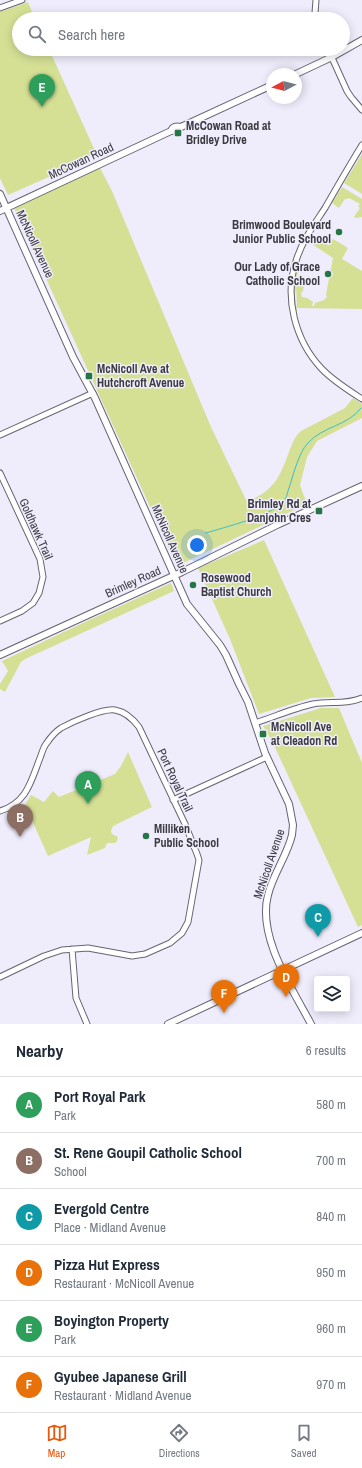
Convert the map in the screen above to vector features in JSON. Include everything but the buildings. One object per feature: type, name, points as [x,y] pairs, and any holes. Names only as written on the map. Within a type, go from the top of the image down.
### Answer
[{"type":"main road","points":[[350,47],[362,40]]},
{"type":"main road","points":[[302,71],[332,57]]},
{"type":"main road","name":"McCowan Road","points":[[0,211],[171,131],[172,128],[177,126],[181,127],[266,88]]},
{"type":"main road","name":"McNicoll Avenue","points":[[0,194],[73,357],[93,393],[190,610],[220,645],[226,655],[248,702],[266,757],[289,804],[293,825],[291,840],[268,894],[265,912],[269,936],[283,970],[311,1024]]},
{"type":"main road","name":"Brimley Road","points":[[0,655],[174,576],[279,524],[362,486]]},
{"type":"main road","points":[[168,1024],[362,933]]},
{"type":"street","points":[[0,8],[22,0]]},
{"type":"street","points":[[315,12],[316,0]]},
{"type":"street","points":[[332,57],[351,97],[362,110]]},
{"type":"street","points":[[362,145],[304,241],[295,265],[291,296],[294,317],[299,333],[311,356],[325,372],[362,399]]},
{"type":"street","points":[[0,435],[93,393]]},
{"type":"street","name":"Goldhawk Trail","points":[[0,473],[40,559],[43,577],[39,593],[33,603],[22,611],[0,622]]},
{"type":"street","points":[[255,723],[308,705],[352,702],[362,698]]},
{"type":"street","name":"Port Royal Trail","points":[[0,811],[17,803],[26,793],[45,746],[53,735],[64,727],[97,712],[115,710],[126,714],[140,727],[198,854],[188,922],[184,930],[175,940],[142,955],[132,956],[88,948],[72,948],[53,953],[0,977]]},
{"type":"street","points":[[173,800],[266,757]]},
{"type":"street","points":[[72,948],[76,998],[87,1024]]},
{"type":"green space","points":[[28,2],[32,12],[12,12],[12,56],[52,56],[96,153],[78,162],[78,164],[8,195],[0,178],[0,12]]},
{"type":"green space","points":[[362,154],[362,194],[344,183]]},
{"type":"green space","points":[[100,168],[112,191],[211,427],[247,502],[264,493],[274,483],[282,470],[294,440],[301,431],[345,408],[353,398],[362,404],[362,418],[317,441],[307,457],[300,485],[307,504],[177,566],[14,208]]},
{"type":"green space","points":[[342,187],[362,199],[362,217],[354,217],[360,208],[358,206],[360,204],[349,198],[345,199],[339,208],[332,203]]},
{"type":"green space","points":[[325,238],[328,246],[333,239],[348,248],[342,259],[362,271],[362,309],[297,308],[296,285],[295,296],[297,311],[295,312],[293,293],[294,280],[296,268],[299,263],[296,283],[304,285],[301,293],[302,297],[313,302],[312,306],[314,306],[315,303],[324,300],[327,297],[326,294],[333,258],[309,242],[310,240]]},
{"type":"green space","points":[[264,540],[335,697],[311,698],[259,714],[230,639],[198,568]]},
{"type":"green space","points":[[171,583],[174,591],[25,659],[21,662],[5,692],[0,689],[0,684],[8,671],[2,661]]},
{"type":"green space","points":[[321,708],[339,708],[362,763],[362,925],[358,927],[273,743],[263,726]]},
{"type":"green space","points":[[128,752],[152,807],[113,826],[111,831],[112,834],[118,837],[117,841],[115,843],[107,843],[105,848],[87,855],[91,837],[48,856],[25,805],[31,795],[44,802],[53,791],[59,797],[115,774]]},
{"type":"waterway","points":[[206,533],[269,512],[277,507],[286,498],[304,447],[314,437],[349,419],[361,408]]},
{"type":"place","name":"Boyington Property","points":[[42,107]]},
{"type":"place","name":"McCowan Road at Bridley Drive","points":[[178,133]]},
{"type":"place","name":"Brimwood Boulevard Junior Public School","points":[[339,232]]},
{"type":"place","name":"Our Lady of Grace Catholic School","points":[[328,274]]},
{"type":"place","name":"McNicoll Ave at Hutchcroft Avenue","points":[[89,376]]},
{"type":"place","name":"Brimley Rd at Danjohn Cres","points":[[319,511]]},
{"type":"place","name":"Rosewood Baptist Church","points":[[193,585]]},
{"type":"place","name":"McNicoll Ave at Cleadon Rd","points":[[263,734]]},
{"type":"place","name":"Port Royal Park","points":[[88,804]]},
{"type":"place","name":"Milliken Public School","points":[[146,836]]},
{"type":"place","name":"St. Rene Goupil Catholic School","points":[[20,837]]},
{"type":"place","name":"Evergold Centre","points":[[318,937]]},
{"type":"place","name":"Pizza Hut Express","points":[[286,997]]},
{"type":"place","name":"Gyubee Japanese Grill","points":[[224,1013]]}]
